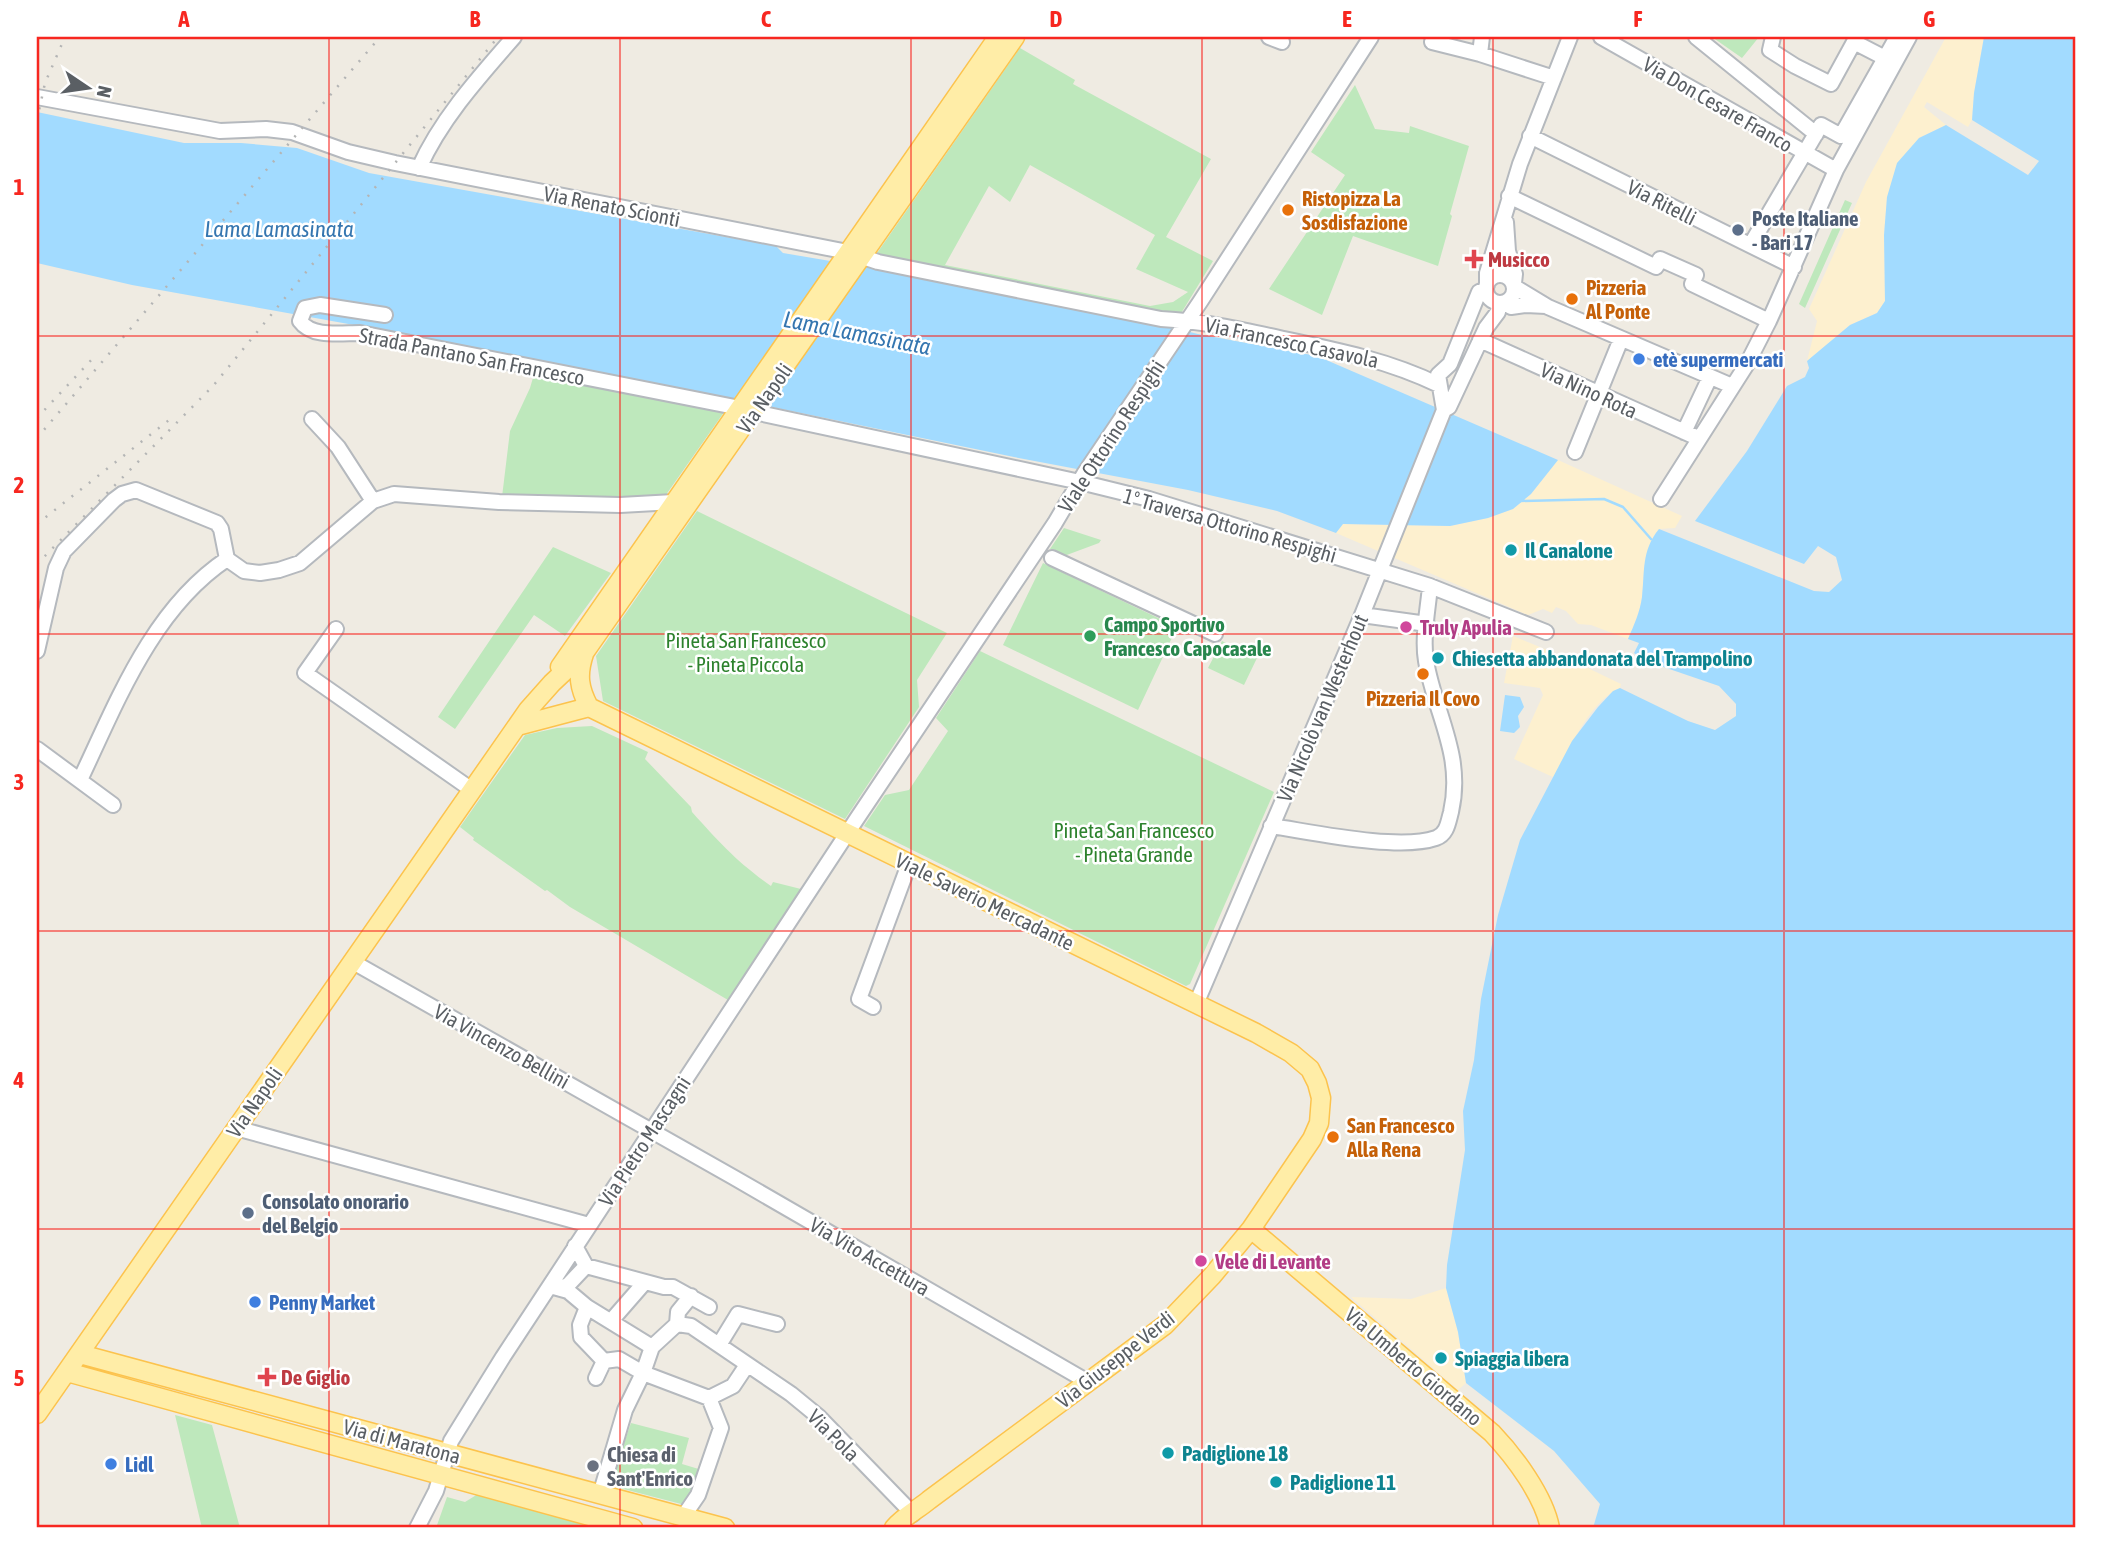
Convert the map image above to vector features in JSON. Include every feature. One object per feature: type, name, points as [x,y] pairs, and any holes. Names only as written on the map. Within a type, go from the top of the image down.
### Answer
[{"type":"main road","name":"Via Napoli","points":[[551,683],[584,653],[853,257],[998,37]]},
{"type":"main road","name":"Via Napoli","points":[[853,257],[1016,37]]},
{"type":"main road","name":"Via Napoli","points":[[37,1414],[517,726],[551,683],[573,645],[674,502],[747,410]]},
{"type":"main road","points":[[517,726],[589,707],[579,679],[584,653]]},
{"type":"main road","name":"Viale Saverio Mercadante","points":[[589,707],[1266,1039],[1305,1063],[1317,1083],[1321,1097],[1319,1123],[1312,1139]]},
{"type":"main road","name":"Via Giuseppe Verdi","points":[[894,1528],[901,1520],[911,1521],[929,1500],[1165,1325],[1212,1276],[1251,1229],[1312,1139]]},
{"type":"main road","name":"Via Umberto Giordano","points":[[1251,1229],[1492,1433],[1521,1470],[1543,1507],[1550,1526]]},
{"type":"main road","name":"Via di Maratona","points":[[80,1354],[600,1495],[681,1523],[725,1528]]},
{"type":"main road","name":"Via di Maratona","points":[[67,1372],[633,1528]]},
{"type":"street","points":[[419,168],[431,142],[446,120],[514,37]]},
{"type":"street","name":"Viale Ottorino Respighi","points":[[847,833],[1055,523],[1081,479],[1371,37]]},
{"type":"street","points":[[1480,54],[1482,37]]},
{"type":"street","points":[[1548,307],[1511,307],[1492,300],[1486,287],[1487,273],[1530,136],[1570,37]]},
{"type":"street","name":"Via Don Cesare Franco","points":[[1601,37],[1836,170]]},
{"type":"street","points":[[1696,37],[1818,129],[1841,136],[1898,37]]},
{"type":"street","points":[[1773,37],[1770,50],[1831,84],[1854,42],[1885,58]]},
{"type":"street","points":[[1691,435],[1747,365],[1836,170],[1909,37]]},
{"type":"street","points":[[1432,42],[1480,54],[1553,78]]},
{"type":"street","name":"Via Renato Scionti","points":[[37,97],[220,131],[266,129],[292,132],[348,152],[419,168],[1149,317],[1185,322]]},
{"type":"street","points":[[1751,244],[1818,129]]},
{"type":"street","name":"Via Ritelli","points":[[1530,136],[1794,267]]},
{"type":"street","points":[[1507,203],[1508,251],[1515,274],[1514,285]]},
{"type":"street","points":[[1507,203],[1657,267],[1660,259],[1696,275],[1692,284],[1769,321]]},
{"type":"street","points":[[1486,287],[1492,278],[1500,274],[1508,276],[1514,285],[1548,307],[1732,386]]},
{"type":"street","name":"Via Nicolò van Westerhout","points":[[1444,410],[1449,407],[1491,319],[1502,303],[1513,295],[1514,285]]},
{"type":"street","name":"Via Nicolò van Westerhout","points":[[1196,1004],[1362,615],[1444,410],[1442,378],[1479,292],[1486,287]]},
{"type":"street","name":"Strada Pantano San Francesco","points":[[385,315],[320,304],[304,308],[300,321],[304,327],[316,332],[360,333],[747,410]]},
{"type":"street","name":"Via Francesco Casavola","points":[[1185,322],[1292,341],[1442,378]]},
{"type":"street","points":[[1575,452],[1621,339]]},
{"type":"street","name":"Via Nino Rota","points":[[1480,340],[1691,435]]},
{"type":"street","points":[[1661,499],[1691,435],[1710,377]]},
{"type":"street","points":[[1442,378],[1448,390],[1458,384]]},
{"type":"street","points":[[747,410],[1081,479]]},
{"type":"street","points":[[312,419],[338,447],[373,501]]},
{"type":"street","name":"1° Traversa Ottorino Respighi","points":[[1081,479],[1380,567],[1546,632]]},
{"type":"street","points":[[37,650],[56,568],[64,551],[122,494],[136,490],[217,523],[221,529],[227,559],[244,572],[260,573],[300,563],[373,501],[394,494],[499,502],[620,505],[674,502]]},
{"type":"street","points":[[1052,558],[1215,634]]},
{"type":"street","points":[[80,780],[126,683],[169,612],[227,559]]},
{"type":"street","points":[[1271,826],[1394,843],[1412,843],[1442,835],[1447,829],[1454,799],[1455,767],[1449,735],[1425,659],[1430,586]]},
{"type":"street","points":[[1362,615],[1427,624]]},
{"type":"street","points":[[336,629],[305,673],[472,790]]},
{"type":"street","points":[[37,749],[113,805]]},
{"type":"street","name":"Via Pietro Mascagni","points":[[417,1528],[436,1491],[451,1441],[555,1287],[575,1246],[847,833]]},
{"type":"street","points":[[873,1006],[859,999],[909,864]]},
{"type":"street","name":"Via Vincenzo Bellini","points":[[353,962],[651,1131]]},
{"type":"street","points":[[236,1129],[589,1225]]},
{"type":"street","name":"Via Vito Accettura","points":[[651,1131],[1087,1382]]},
{"type":"street","points":[[575,1246],[586,1266],[664,1287],[673,1287],[709,1307]]},
{"type":"street","points":[[555,1287],[568,1285],[586,1266]]},
{"type":"street","points":[[611,1321],[645,1282]]},
{"type":"street","points":[[555,1287],[652,1347]]},
{"type":"street","points":[[600,1495],[625,1410],[652,1347],[677,1324],[678,1312],[691,1296]]},
{"type":"street","points":[[587,1307],[579,1332],[604,1361]]},
{"type":"street","points":[[719,1345],[737,1314],[777,1324]]},
{"type":"street","name":"Via Pola","points":[[677,1324],[691,1326],[791,1394],[819,1417],[911,1521]]},
{"type":"street","points":[[604,1361],[619,1359],[643,1373],[709,1398],[733,1386],[747,1366]]},
{"type":"street","points":[[596,1378],[604,1361]]},
{"type":"street","points":[[681,1523],[698,1495],[721,1428],[709,1398]]},
{"type":"green space","points":[[1712,37],[1759,37],[1742,58]]},
{"type":"green space","points":[[1020,48],[1075,80],[1073,84],[1211,159],[1166,237],[1213,261],[1180,315],[1171,317],[875,256]],"holes":[[[1030,165],[1155,235],[1136,269],[1188,292],[1173,302],[1150,306],[945,265],[989,186],[1010,202]]]},
{"type":"green space","points":[[1355,85],[1375,129],[1409,133],[1410,126],[1469,146],[1438,266],[1353,236],[1322,315],[1269,289],[1345,175],[1311,152]]},
{"type":"green space","points":[[1845,200],[1852,203],[1805,308],[1799,304]]},
{"type":"green space","points":[[535,371],[727,408],[663,499],[502,497],[510,431]]},
{"type":"green space","name":"Pineta San Francesco - Pineta Piccola","points":[[697,511],[947,633],[917,680],[919,707],[845,819],[603,701],[596,656]]},
{"type":"green space","points":[[1064,528],[1101,540],[1064,556],[1050,549]]},
{"type":"green space","points":[[553,547],[611,573],[565,636],[534,615],[455,729],[438,717]]},
{"type":"green space","name":"Campo Sportivo Francesco Capocasale","points":[[1043,563],[1177,627],[1138,710],[1003,645]]},
{"type":"green space","points":[[1222,641],[1257,658],[1244,685],[1208,668]]},
{"type":"green space","name":"Pineta San Francesco - Pineta Grande","points":[[980,651],[1274,792],[1190,984],[1186,986],[864,826],[885,795],[909,790],[948,731],[936,718]]},
{"type":"green space","points":[[592,726],[648,752],[645,759],[691,807],[692,812],[738,860],[759,877],[771,886],[773,882],[801,889],[728,1000],[545,891],[473,840],[474,838],[460,827],[525,735],[557,728]]},
{"type":"green space","points":[[175,1415],[212,1425],[240,1528],[202,1528]]},
{"type":"green space","points":[[631,1423],[689,1438],[682,1464],[702,1470],[685,1505],[612,1486]]},
{"type":"green space","points":[[478,1494],[605,1528],[436,1528],[447,1497],[465,1502]]},
{"type":"sand","points":[[1946,37],[1984,37],[1972,120],[1968,127],[1927,102],[1924,107],[1946,125],[1919,138],[1887,197],[1884,235],[1885,301],[1877,313],[1850,325],[1807,361],[1817,321],[1809,309],[1866,182]]},
{"type":"sand","name":"Il Canalone","points":[[1558,460],[1682,516],[1675,528],[1659,529],[1650,545],[1645,562],[1641,603],[1628,639],[1591,625],[1578,624],[1566,611],[1556,607],[1552,613],[1543,609],[1528,615],[1336,533],[1343,524],[1450,526],[1488,518],[1513,509],[1531,494]]},
{"type":"sand","points":[[1513,636],[1621,684],[1620,688],[1609,694],[1590,715],[1573,741],[1555,778],[1514,759],[1543,695],[1540,688],[1504,683]]},
{"type":"sand","name":"Spiaggia libera","points":[[1446,1288],[1458,1332],[1466,1383],[1458,1390],[1351,1297],[1411,1299]]},
{"type":"water","points":[[1984,37],[2076,37],[2076,1528],[1593,1528],[1600,1504],[1554,1451],[1466,1383],[1458,1332],[1446,1288],[1447,1265],[1465,1150],[1463,1111],[1498,915],[1520,840],[1572,741],[1613,691],[1620,688],[1688,721],[1715,730],[1736,716],[1736,704],[1719,686],[1643,660],[1634,653],[1639,643],[1628,639],[1641,603],[1649,545],[1659,529],[1814,591],[1829,592],[1842,580],[1836,557],[1818,546],[1804,564],[1695,521],[1747,451],[1787,386],[1805,377],[1809,368],[1807,361],[1850,325],[1877,313],[1885,301],[1884,235],[1887,197],[1897,163],[1919,138],[1946,125],[2028,175],[2039,161],[1972,120]]},
{"type":"water","name":"Lama Lamasinata","points":[[37,112],[184,143],[241,143],[297,148],[369,173],[776,246],[783,253],[925,277],[1317,356],[1558,460],[1531,494],[1513,509],[1488,518],[1450,526],[1343,524],[1336,533],[1277,511],[1188,490],[393,332],[132,285],[37,263]]},
{"type":"water","points":[[1505,695],[1520,697],[1524,707],[1518,716],[1520,727],[1514,733],[1500,731]]},
{"type":"waterway","name":"Lama Lamasinata","points":[[1520,501],[1604,499],[1623,507],[1651,539]]},
{"type":"railway","points":[[37,120],[45,83],[65,37]]},
{"type":"railway","points":[[37,438],[380,37]]},
{"type":"railway","points":[[37,564],[213,386],[498,37]]},
{"type":"railway","points":[[37,418],[94,357]]},
{"type":"railway","points":[[37,524],[169,420]]},
{"type":"place","name":"Ristopizza La Sosdisfazione","points":[[1288,210]]},
{"type":"place","name":"Poste Italiane - Bari 17","points":[[1738,230]]},
{"type":"place","name":"Musicco","points":[[1474,259]]},
{"type":"place","name":"Pizzeria Al Ponte","points":[[1572,299]]},
{"type":"place","name":"etè supermercati","points":[[1639,359]]},
{"type":"place","name":"Il Canalone","points":[[1511,550]]},
{"type":"place","name":"Truly Apulia","points":[[1406,627]]},
{"type":"place","name":"Campo Sportivo Francesco Capocasale","points":[[1090,636]]},
{"type":"place","name":"Chiesetta abbandonata del Trampolino","points":[[1438,658]]},
{"type":"place","name":"Pizzeria Il Covo","points":[[1423,674]]},
{"type":"place","name":"San Francesco Alla Rena","points":[[1333,1137]]},
{"type":"place","name":"Consolato onorario del Belgio","points":[[248,1213]]},
{"type":"place","name":"Vele di Levante","points":[[1201,1261]]},
{"type":"place","name":"Penny Market","points":[[255,1302]]},
{"type":"place","name":"Spiaggia libera","points":[[1441,1358]]},
{"type":"place","name":"De Giglio","points":[[267,1377]]},
{"type":"place","name":"Padiglione 18","points":[[1168,1453]]},
{"type":"place","name":"Lidl","points":[[111,1464]]},
{"type":"place","name":"Chiesa di Sant'Enrico","points":[[593,1466]]},
{"type":"place","name":"Padiglione 11","points":[[1276,1482]]}]
